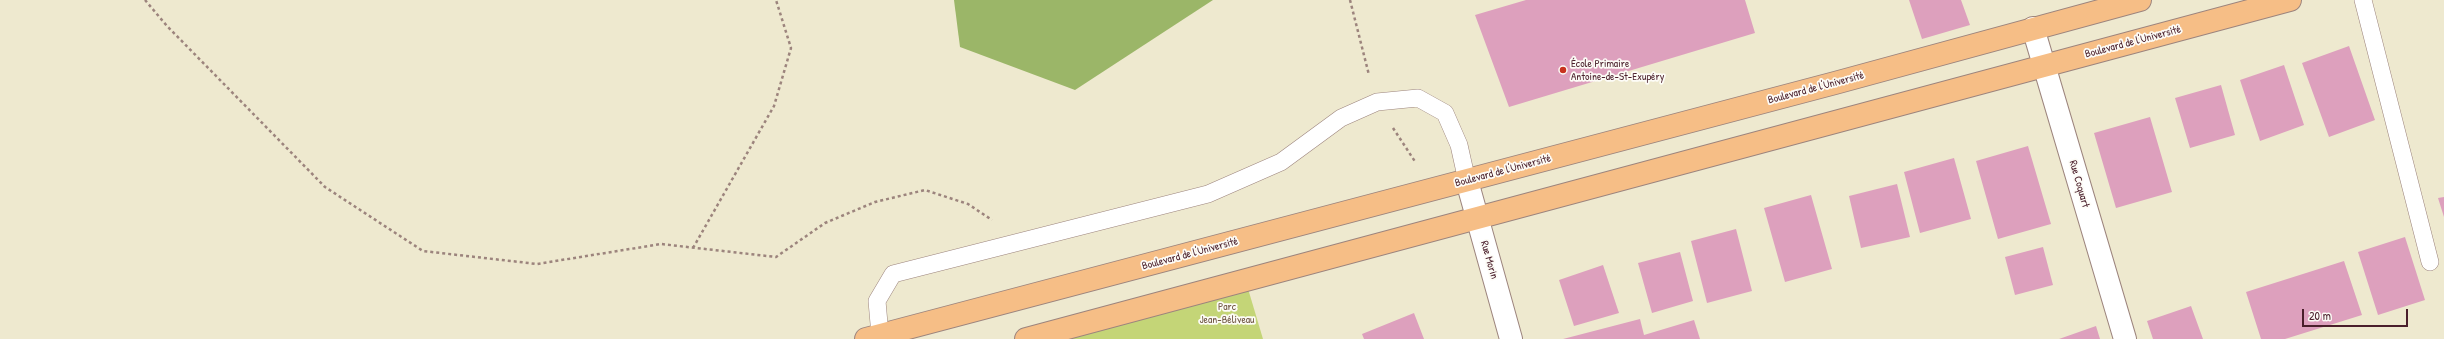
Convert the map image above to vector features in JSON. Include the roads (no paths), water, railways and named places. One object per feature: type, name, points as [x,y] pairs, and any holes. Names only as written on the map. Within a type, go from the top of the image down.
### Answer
[{"type":"main road","name":"Boulevard de l'Université","points":[[873,337],[2140,0]]},
{"type":"main road","name":"Boulevard de l'Université","points":[[1026,339],[2290,0]]},
{"type":"street","name":"Rue Coquart","points":[[2033,28],[2125,339]]},
{"type":"street","name":"Rue Morin","points":[[1467,180],[1511,339]]},
{"type":"lane","points":[[2363,0],[2430,262]]},
{"type":"lane","points":[[873,337],[877,301],[893,274],[1020,243],[1208,194],[1281,162],[1341,118],[1377,102],[1418,98],[1445,113],[1459,145],[1467,180]]},
{"type":"place","name":"École Primaire Antoine-de-St-Exupéry","points":[[1563,70]]},
{"type":"park label","name":"Parc Jean-Béliveau","points":[[1227,313]]}]
